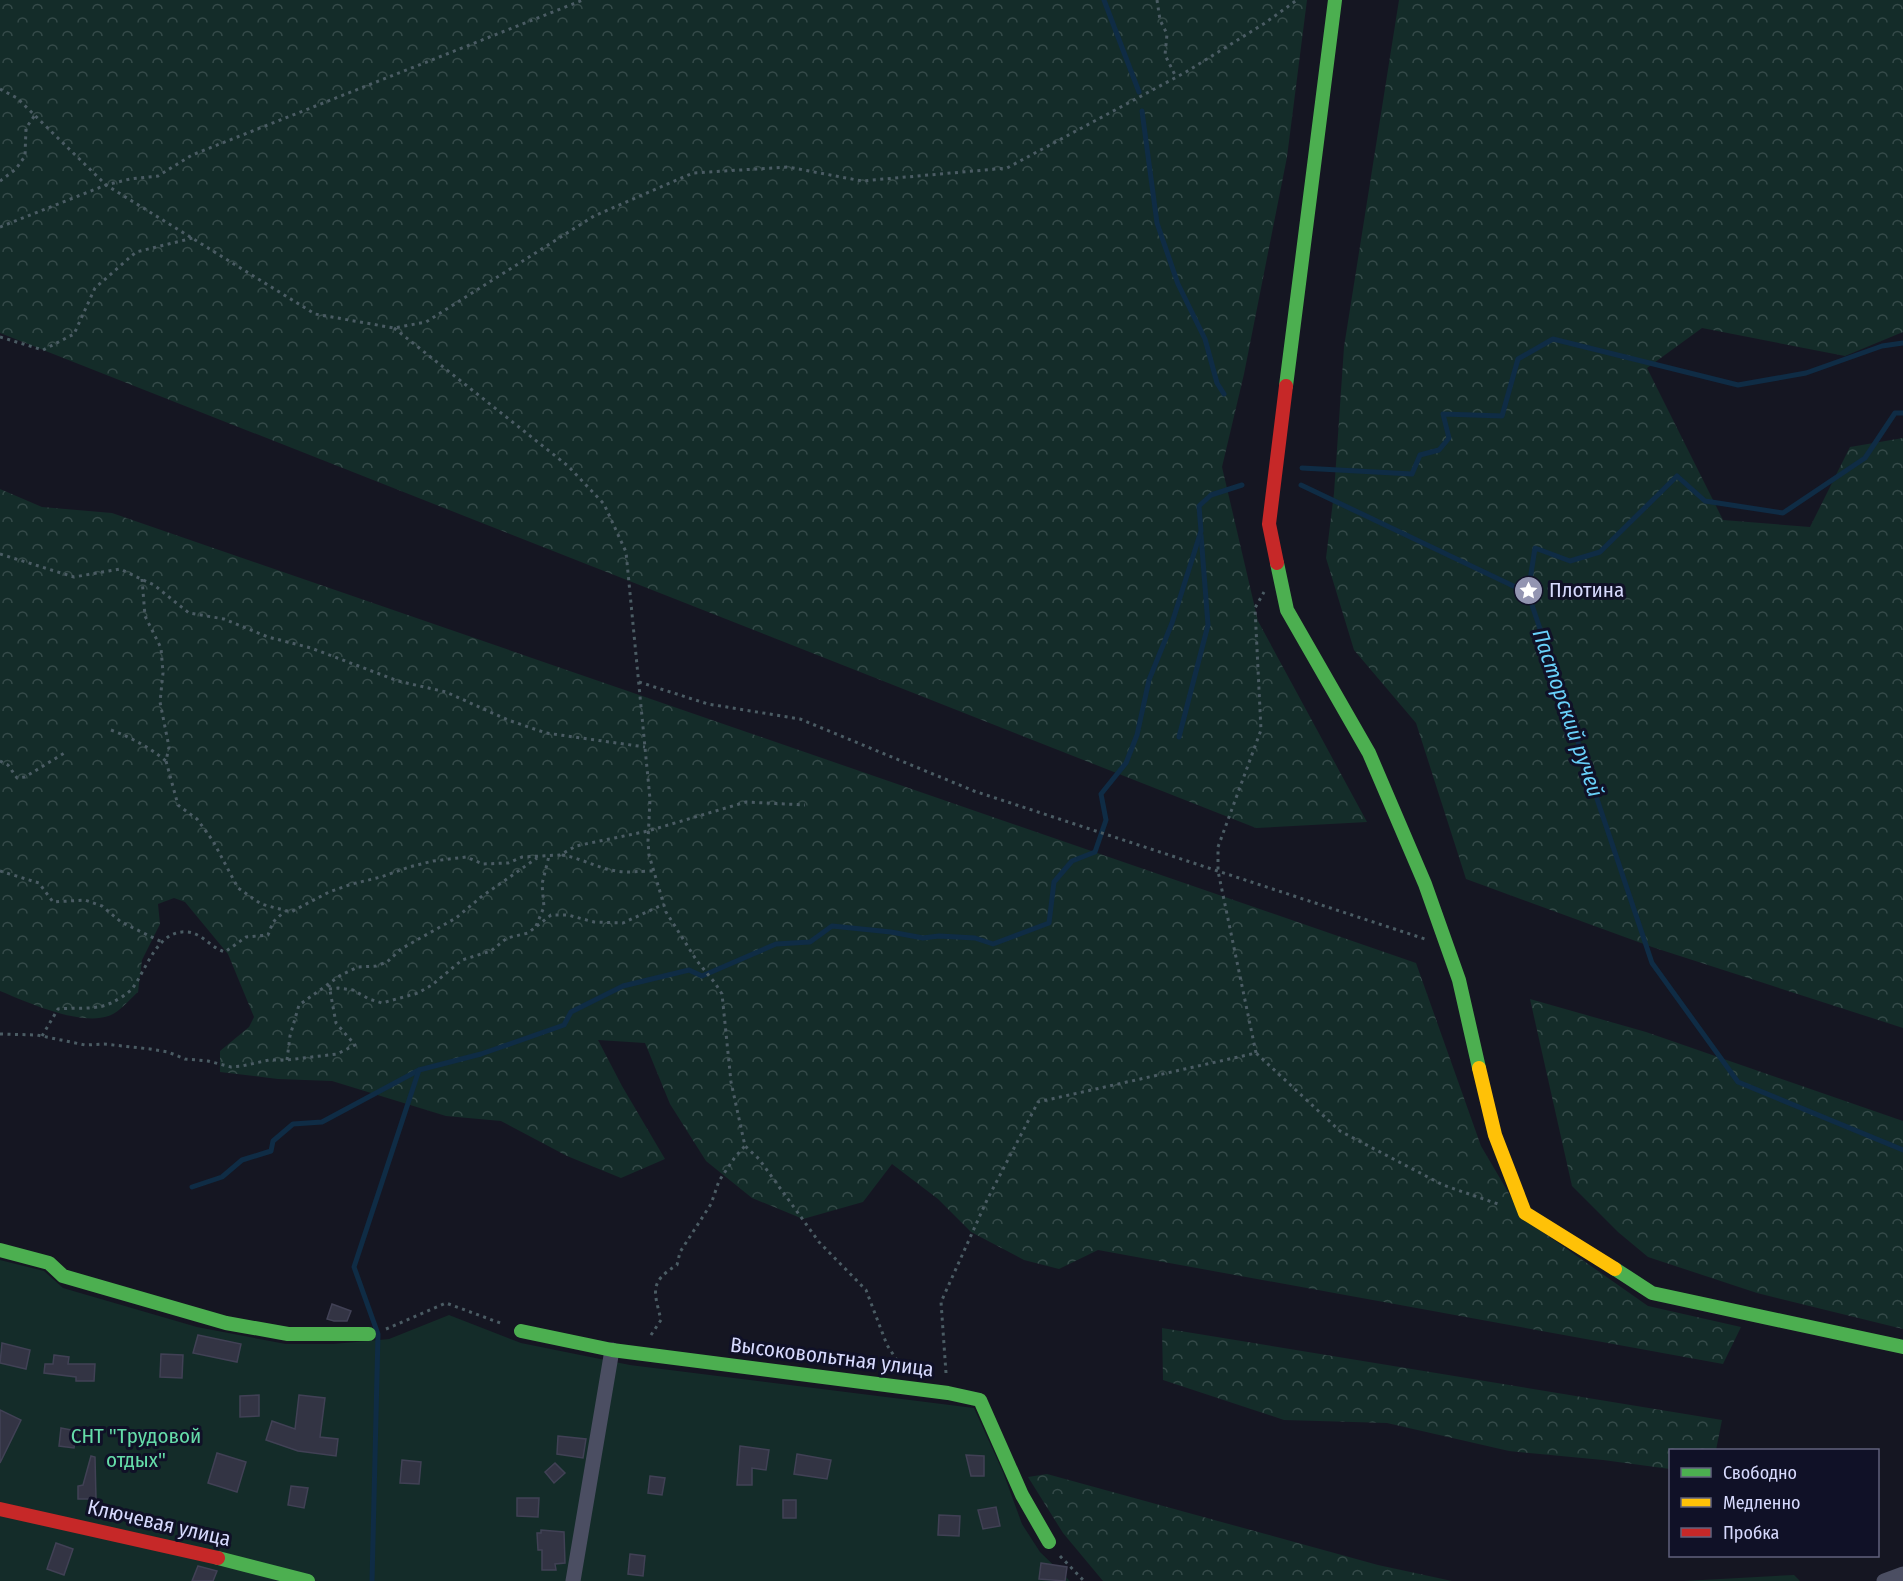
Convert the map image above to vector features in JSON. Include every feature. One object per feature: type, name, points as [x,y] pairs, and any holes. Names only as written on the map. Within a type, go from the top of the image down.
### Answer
[{"type":"street","points":[[1335,0],[1269,524],[1287,610],[1369,753],[1425,884],[1459,980],[1495,1135],[1525,1213],[1652,1293],[1903,1347]]},
{"type":"street","points":[[0,1250],[49,1263],[63,1276],[226,1323],[288,1334],[376,1333]]},
{"type":"street","name":"Высоковольтная улица","points":[[521,1332],[612,1350],[948,1393],[980,1400],[1022,1495],[1049,1542]]},
{"type":"street","points":[[573,1581],[612,1350]]},
{"type":"street","name":"Ключевая улица","points":[[0,1509],[181,1549],[308,1581]]},
{"type":"street","points":[[1884,1581],[1903,1574]]},
{"type":"path","points":[[0,227],[106,185],[130,179],[158,176],[192,155],[583,0]]},
{"type":"path","points":[[1157,0],[1160,20],[1167,34],[1165,55],[1176,77]]},
{"type":"path","points":[[0,89],[17,98],[106,185],[315,314],[394,328],[426,322],[594,216],[693,173],[788,167],[862,181],[1007,168],[1176,77],[1255,29],[1297,0]]},
{"type":"path","points":[[0,182],[16,169],[26,156],[26,128],[35,115]]},
{"type":"path","points":[[0,337],[44,350],[74,334],[95,288],[136,252],[192,238]]},
{"type":"path","points":[[394,328],[568,466],[604,504],[626,552],[650,799],[648,831],[650,855],[666,912],[697,961],[716,983],[722,994],[731,1082],[745,1146],[759,1159],[819,1242],[866,1290],[887,1345],[917,1390]]},
{"type":"path","points":[[0,554],[74,577],[120,569],[154,585],[189,613],[224,619],[268,637],[311,648],[398,681],[446,692],[508,720],[546,733],[645,747]]},
{"type":"path","points":[[1278,567],[1255,608],[1261,730],[1218,847],[1218,871],[1256,1053],[1340,1131],[1443,1185],[1525,1213]]},
{"type":"path","points":[[142,579],[145,616],[161,648],[163,673],[160,702],[169,747],[166,762],[178,805],[197,819],[213,841],[238,888],[261,904],[291,912],[329,892],[352,884],[425,863],[466,857],[483,864],[508,863],[522,857],[560,855],[617,872],[654,871]]},
{"type":"path","points":[[639,682],[708,704],[800,719],[974,791],[1447,946]]},
{"type":"path","points":[[111,730],[150,748],[166,762]]},
{"type":"path","points":[[0,761],[8,765],[17,778],[25,777],[66,752]]},
{"type":"path","points":[[560,855],[576,846],[648,831],[746,802],[805,805]]},
{"type":"path","points":[[536,927],[544,907],[542,884],[549,856]]},
{"type":"path","points":[[287,1060],[290,1036],[299,1005],[329,987],[341,975],[358,967],[376,966],[387,962],[401,949],[456,918],[481,897],[539,857]]},
{"type":"path","points":[[0,871],[39,883],[53,902],[85,900],[102,906],[121,922],[162,942]]},
{"type":"path","points":[[329,987],[353,990],[382,1003],[418,993],[432,985],[462,960],[491,951],[507,938],[528,933],[550,915],[568,915],[594,922],[623,923],[664,904]]},
{"type":"path","points":[[42,1036],[58,1009],[98,1008],[112,1003],[130,991],[162,942],[185,932],[194,933],[216,949],[225,952],[246,938],[267,935],[273,922],[286,910]]},
{"type":"path","points":[[0,1034],[42,1036],[85,1045],[104,1044],[150,1049],[168,1052],[185,1059],[231,1066],[337,1054],[355,1045],[336,1023],[329,987]]},
{"type":"path","points":[[948,1393],[942,1302],[987,1200],[1038,1102],[1256,1053]]},
{"type":"path","points":[[639,1353],[661,1320],[655,1294],[658,1281],[664,1273],[677,1265],[680,1252],[711,1204],[719,1181],[745,1146]]},
{"type":"path","points":[[376,1333],[446,1303],[521,1332]]},
{"type":"path","points":[[1049,1542],[1059,1556],[1084,1581]]},
{"type":"green space","points":[[0,0],[1307,0],[1287,157],[1244,374],[1222,467],[1258,621],[1367,822],[1256,828],[0,333]]},
{"type":"green space","points":[[1399,0],[1903,0],[1903,332],[1845,356],[1702,328],[1647,368],[1723,520],[1810,527],[1850,447],[1903,438],[1903,1028],[1652,947],[1466,879],[1416,723],[1354,650],[1326,558],[1334,493],[1344,347]]},
{"type":"green space","points":[[0,489],[42,507],[112,513],[1416,963],[1481,1146],[1524,1219],[1648,1306],[1741,1327],[1723,1364],[1098,1250],[1059,1269],[1024,1260],[971,1232],[938,1199],[892,1164],[863,1202],[803,1219],[752,1198],[706,1161],[670,1104],[645,1043],[598,1040],[665,1159],[621,1178],[567,1156],[501,1121],[446,1116],[332,1081],[278,1079],[220,1072],[220,1051],[249,1027],[254,1017],[228,954],[185,902],[174,898],[158,904],[160,924],[142,960],[138,992],[113,1014],[101,1018],[72,1016],[40,1007],[0,991]]},
{"type":"green space","points":[[1530,999],[1646,1032],[1903,1121],[1903,1329],[1757,1293],[1648,1257],[1618,1232],[1572,1186]]},
{"type":"green space","name":"СНТ \"Трудовой отдых\"","points":[[0,1260],[44,1271],[63,1288],[197,1327],[286,1344],[333,1344],[389,1339],[449,1315],[521,1343],[630,1365],[974,1408],[1003,1472],[1022,1524],[1040,1552],[1070,1581],[0,1581]]},
{"type":"green space","points":[[1162,1328],[1722,1420],[1716,1449],[1669,1449],[1669,1469],[1509,1451],[1387,1423],[1284,1420],[1163,1380]]},
{"type":"green space","points":[[1047,1474],[1378,1565],[1452,1581],[1103,1581],[1063,1533],[1028,1477]]},
{"type":"green space","points":[[1794,1575],[1800,1581],[1684,1581]]},
{"type":"building","points":[[332,1304],[351,1311],[347,1321],[327,1319]]},
{"type":"building","points":[[198,1335],[241,1344],[237,1362],[193,1353]]},
{"type":"building","points":[[2,1343],[30,1350],[26,1369],[0,1363]]},
{"type":"building","points":[[161,1354],[183,1355],[182,1378],[160,1377]]},
{"type":"building","points":[[54,1355],[69,1357],[68,1364],[95,1364],[94,1381],[76,1381],[76,1377],[44,1373],[45,1364],[53,1364]]},
{"type":"building","points":[[259,1395],[259,1416],[240,1417],[240,1396]]},
{"type":"building","points":[[299,1395],[325,1398],[320,1437],[338,1439],[336,1456],[298,1451],[266,1440],[272,1421],[295,1429]]},
{"type":"building","points":[[0,1410],[21,1420],[0,1463]]},
{"type":"building","points":[[61,1428],[77,1431],[74,1448],[59,1446]]},
{"type":"building","points":[[558,1436],[586,1439],[583,1458],[557,1454]]},
{"type":"building","points":[[740,1446],[769,1450],[766,1470],[752,1468],[752,1485],[737,1485]]},
{"type":"building","points":[[217,1453],[246,1462],[237,1492],[208,1483]]},
{"type":"building","points":[[797,1454],[831,1460],[827,1479],[794,1474]]},
{"type":"building","points":[[966,1455],[984,1456],[984,1476],[971,1476]]},
{"type":"building","points":[[91,1456],[95,1457],[96,1499],[78,1499],[78,1486],[83,1485]]},
{"type":"building","points":[[402,1460],[421,1462],[419,1484],[400,1483]]},
{"type":"building","points":[[555,1463],[565,1473],[554,1483],[545,1472]]},
{"type":"building","points":[[650,1476],[665,1478],[662,1495],[648,1493]]},
{"type":"building","points":[[291,1486],[308,1488],[304,1508],[288,1505]]},
{"type":"building","points":[[517,1498],[539,1498],[538,1517],[517,1516]]},
{"type":"building","points":[[783,1500],[796,1500],[796,1518],[783,1518]]},
{"type":"building","points":[[996,1507],[1000,1526],[983,1529],[978,1510]]},
{"type":"building","points":[[939,1515],[960,1516],[959,1536],[938,1535]]},
{"type":"building","points":[[541,1530],[564,1532],[565,1563],[555,1564],[556,1570],[542,1570],[542,1550],[538,1550],[537,1533],[541,1533]]},
{"type":"building","points":[[56,1543],[73,1549],[64,1575],[47,1569]]},
{"type":"building","points":[[630,1554],[645,1556],[643,1576],[628,1574]]},
{"type":"building","points":[[1041,1563],[1067,1567],[1065,1581],[1039,1579]]},
{"type":"building","points":[[198,1566],[217,1571],[213,1581],[192,1581]]},
{"type":"waterway","points":[[1104,0],[1139,92]]},
{"type":"waterway","points":[[1142,111],[1157,223],[1178,284],[1205,339],[1217,383],[1224,394]]},
{"type":"waterway","points":[[1302,468],[1412,474],[1420,455],[1439,450],[1449,438],[1443,414],[1502,416],[1518,359],[1553,339],[1738,385],[1806,373],[1882,346],[1903,343]]},
{"type":"waterway","name":"Пасторский ручей","points":[[1903,413],[1895,413],[1865,458],[1783,513],[1705,501],[1677,476],[1600,552],[1570,561],[1535,548],[1528,593],[1652,963],[1738,1082],[1903,1150]]},
{"type":"waterway","points":[[372,1581],[378,1334],[354,1267],[419,1070],[481,1054],[564,1025],[571,1012],[623,986],[689,970],[702,976],[776,944],[810,942],[832,926],[923,938],[939,936],[975,938],[993,944],[1049,923],[1054,882],[1072,861],[1095,852],[1106,820],[1101,794],[1126,763],[1137,735],[1149,680],[1172,623],[1201,531],[1199,506],[1211,495],[1242,485]]},
{"type":"waterway","points":[[1301,485],[1528,593]]},
{"type":"waterway","points":[[1179,737],[1208,625],[1201,535]]},
{"type":"waterway","points":[[192,1187],[222,1177],[242,1160],[271,1151],[273,1141],[293,1124],[322,1122],[419,1070]]},
{"type":"traffic: fast","points":[[1286,386],[1335,0]]},
{"type":"traffic: fast","points":[[1277,563],[1287,610],[1369,753],[1425,884],[1459,980],[1479,1068]]},
{"type":"traffic: fast","points":[[0,1250],[49,1263],[63,1276],[226,1323],[288,1334],[369,1334]]},
{"type":"traffic: fast","points":[[1615,1269],[1652,1293],[1903,1347]]},
{"type":"traffic: fast","points":[[521,1331],[612,1350],[948,1393],[980,1400],[1022,1495],[1049,1542]]},
{"type":"traffic: fast","points":[[218,1558],[308,1581]]},
{"type":"traffic: slow","points":[[1479,1068],[1495,1135],[1525,1213],[1615,1269]]},
{"type":"traffic: jam","points":[[1277,563],[1269,524],[1286,386]]},
{"type":"traffic: jam","points":[[0,1509],[218,1558]]},
{"type":"place","name":"Плотина","points":[[1528,590]]}]
